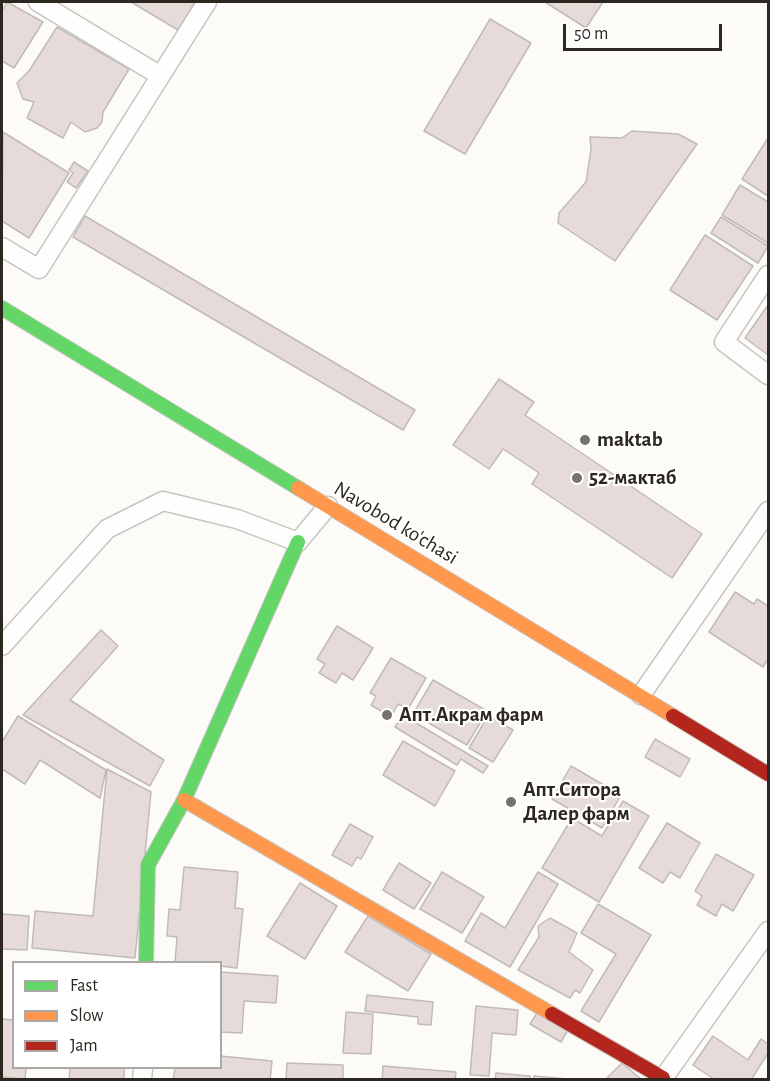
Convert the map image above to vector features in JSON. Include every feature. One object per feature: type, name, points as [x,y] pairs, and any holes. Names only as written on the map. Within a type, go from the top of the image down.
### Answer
[{"type":"street","points":[[38,2],[159,75]]},
{"type":"street","points":[[2,247],[39,269],[207,2]]},
{"type":"street","points":[[768,275],[724,342],[768,375]]},
{"type":"street","name":"Navobod ko'chasi","points":[[2,308],[642,694],[768,774]]},
{"type":"street","points":[[2,646],[107,529],[163,501],[237,519],[298,542]]},
{"type":"street","points":[[146,961],[148,865],[184,800],[298,542],[328,506]]},
{"type":"street","points":[[642,694],[768,511]]},
{"type":"street","points":[[184,800],[663,1079],[768,931]]},
{"type":"building","points":[[7,2],[43,22],[14,68],[2,61],[2,11]]},
{"type":"building","points":[[131,2],[195,2],[178,30]]},
{"type":"building","points":[[545,2],[603,2],[586,28]]},
{"type":"building","points":[[490,19],[531,43],[465,154],[424,131]]},
{"type":"building","points":[[57,27],[129,69],[103,112],[102,122],[97,128],[85,132],[71,122],[63,138],[27,118],[34,102],[23,99],[17,83],[29,71]]},
{"type":"building","points":[[632,131],[678,134],[697,144],[615,261],[558,223],[559,213],[586,182],[591,149],[590,137],[622,138]]},
{"type":"building","points":[[3,132],[69,173],[29,238],[2,221]]},
{"type":"building","points":[[768,138],[768,196],[742,179]]},
{"type":"building","points":[[74,162],[88,171],[76,188],[67,182],[73,173],[69,170]]},
{"type":"building","points":[[740,185],[768,202],[768,243],[722,215]]},
{"type":"building","points":[[85,216],[415,410],[403,430],[73,237]]},
{"type":"building","points":[[721,217],[768,246],[758,263],[711,233]]},
{"type":"building","points":[[705,235],[753,266],[717,320],[670,290]]},
{"type":"building","points":[[768,305],[768,355],[745,338]]},
{"type":"building","name":"52-мактаб","points":[[499,379],[534,402],[525,415],[702,534],[672,578],[532,484],[539,473],[503,449],[489,469],[453,445]]},
{"type":"building","points":[[735,592],[754,604],[757,599],[768,606],[768,659],[763,667],[709,632]]},
{"type":"building","points":[[337,626],[373,648],[353,680],[342,673],[336,683],[319,673],[325,664],[317,659]]},
{"type":"building","points":[[101,630],[118,646],[70,700],[164,760],[150,786],[23,715]]},
{"type":"building","points":[[391,658],[426,678],[408,709],[398,704],[391,717],[371,705],[376,696],[370,693]]},
{"type":"building","points":[[433,680],[487,711],[467,745],[413,714]]},
{"type":"building","points":[[403,715],[488,766],[483,773],[461,759],[457,765],[395,727]]},
{"type":"building","points":[[18,716],[106,770],[100,798],[40,760],[25,784],[2,769],[2,742]]},
{"type":"building","points":[[488,716],[513,730],[493,762],[469,748]]},
{"type":"building","points":[[655,739],[690,759],[680,777],[645,757]]},
{"type":"building","points":[[403,741],[455,771],[435,806],[383,775]]},
{"type":"building","points":[[571,766],[621,795],[602,828],[552,799]]},
{"type":"building","points":[[107,769],[151,792],[135,958],[32,948],[35,911],[93,916]]},
{"type":"building","points":[[623,801],[649,816],[599,902],[542,868],[572,818],[602,836]]},
{"type":"building","points":[[667,823],[700,843],[680,878],[670,872],[663,883],[639,868]]},
{"type":"building","points":[[350,824],[373,837],[361,859],[357,857],[352,866],[332,855]]},
{"type":"building","points":[[716,854],[754,875],[733,911],[722,904],[716,916],[697,905],[702,896],[695,891]]},
{"type":"building","points":[[399,863],[431,883],[414,909],[383,890]]},
{"type":"building","points":[[184,867],[238,872],[235,908],[243,909],[237,968],[222,966],[222,961],[175,961],[177,937],[167,936],[169,909],[180,910]]},
{"type":"building","points":[[442,872],[484,897],[462,933],[420,909]]},
{"type":"building","points":[[538,872],[558,884],[510,967],[465,941],[481,913],[505,928]]},
{"type":"building","points":[[300,883],[337,906],[305,959],[267,936]]},
{"type":"building","points":[[598,904],[651,935],[599,1022],[581,1011],[616,954],[581,933]]},
{"type":"building","points":[[2,914],[29,916],[27,950],[2,949]]},
{"type":"building","points":[[368,916],[431,954],[408,991],[345,952]]},
{"type":"building","points":[[550,918],[577,933],[569,952],[593,970],[580,993],[575,990],[570,998],[518,970],[539,937],[538,926]]},
{"type":"building","points":[[222,972],[278,976],[276,1003],[244,1001],[242,1033],[222,1032]]},
{"type":"building","points":[[367,995],[433,1002],[431,1025],[418,1024],[418,1017],[365,1011]]},
{"type":"building","points":[[476,1006],[518,1010],[516,1035],[492,1033],[489,1076],[470,1075]]},
{"type":"building","points":[[346,1012],[373,1014],[371,1054],[343,1053]]},
{"type":"building","points":[[537,1013],[568,1030],[561,1042],[530,1024]]},
{"type":"building","points":[[2,1019],[12,1020],[12,1069],[26,1069],[25,1079],[2,1077]]},
{"type":"building","points":[[713,1036],[748,1060],[761,1039],[768,1044],[768,1053],[751,1080],[715,1080],[693,1065]]},
{"type":"building","points":[[222,1056],[272,1061],[270,1080],[173,1080],[175,1069],[222,1069]]},
{"type":"building","points":[[287,1063],[343,1065],[343,1080],[286,1080]]},
{"type":"building","points":[[622,1063],[642,1080],[605,1080]]},
{"type":"building","points":[[383,1066],[456,1072],[455,1080],[382,1080]]},
{"type":"building","points":[[70,1069],[124,1069],[124,1080],[69,1080]]},
{"type":"building","points":[[496,1073],[530,1076],[530,1080],[495,1080]]},
{"type":"building","points":[[534,1076],[567,1079],[567,1080],[533,1080]]},
{"type":"traffic: fast","points":[[2,308],[298,488]]},
{"type":"traffic: fast","points":[[146,961],[148,865],[184,800],[298,542]]},
{"type":"traffic: slow","points":[[298,488],[673,716]]},
{"type":"traffic: slow","points":[[184,800],[552,1014]]},
{"type":"traffic: jam","points":[[673,716],[768,774]]},
{"type":"traffic: jam","points":[[552,1014],[663,1078]]},
{"type":"place","name":"maktab","points":[[585,440]]},
{"type":"place","name":"52-мактаб","points":[[577,478]]},
{"type":"place","name":"Апт.Акрам фарм","points":[[387,715]]},
{"type":"place","name":"Апт.Ситора Далер фарм","points":[[511,802]]}]
